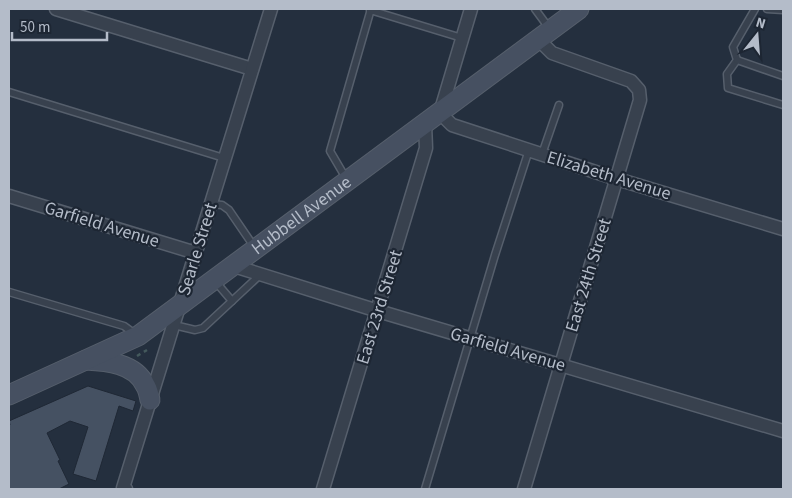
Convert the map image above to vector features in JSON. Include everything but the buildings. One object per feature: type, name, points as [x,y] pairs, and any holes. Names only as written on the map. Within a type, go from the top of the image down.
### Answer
[{"type":"main road","name":"Hubbell Avenue","points":[[9,395],[86,360],[145,341],[180,305],[579,9]]},
{"type":"main road","points":[[86,360],[102,361],[129,369],[138,374],[145,384],[150,400]]},
{"type":"street","points":[[56,9],[252,68]]},
{"type":"street","name":"Searle Street","points":[[124,489],[270,9]]},
{"type":"street","points":[[440,113],[471,9]]},
{"type":"street","name":"East 24th Street","points":[[524,489],[640,100],[639,90],[631,80],[552,53],[544,34]]},
{"type":"street","name":"Elizabeth Avenue","points":[[440,113],[452,125],[618,179],[783,229]]},
{"type":"street","name":"East 23rd Street","points":[[323,489],[426,148],[425,124]]},
{"type":"street","name":"Garfield Avenue","points":[[9,196],[196,253]]},
{"type":"street","name":"Garfield Avenue","points":[[234,266],[783,431]]},
{"type":"lane","points":[[535,9],[544,34]]},
{"type":"lane","points":[[737,60],[733,47],[755,9]]},
{"type":"lane","points":[[767,9],[783,10]]},
{"type":"lane","points":[[348,181],[330,151],[370,10],[462,38]]},
{"type":"lane","points":[[737,60],[783,76]]},
{"type":"lane","points":[[737,60],[727,74],[728,88],[783,105]]},
{"type":"lane","points":[[9,92],[224,158]]},
{"type":"lane","points":[[542,154],[559,105]]},
{"type":"lane","points":[[425,489],[529,150]]},
{"type":"lane","points":[[210,204],[222,205],[229,210],[256,249]]},
{"type":"lane","points":[[174,325],[195,330],[203,328],[261,274]]},
{"type":"lane","points":[[214,280],[232,301]]},
{"type":"lane","points":[[9,292],[124,326],[145,341]]},
{"type":"path","points":[[131,359],[142,354],[145,341]]}]
